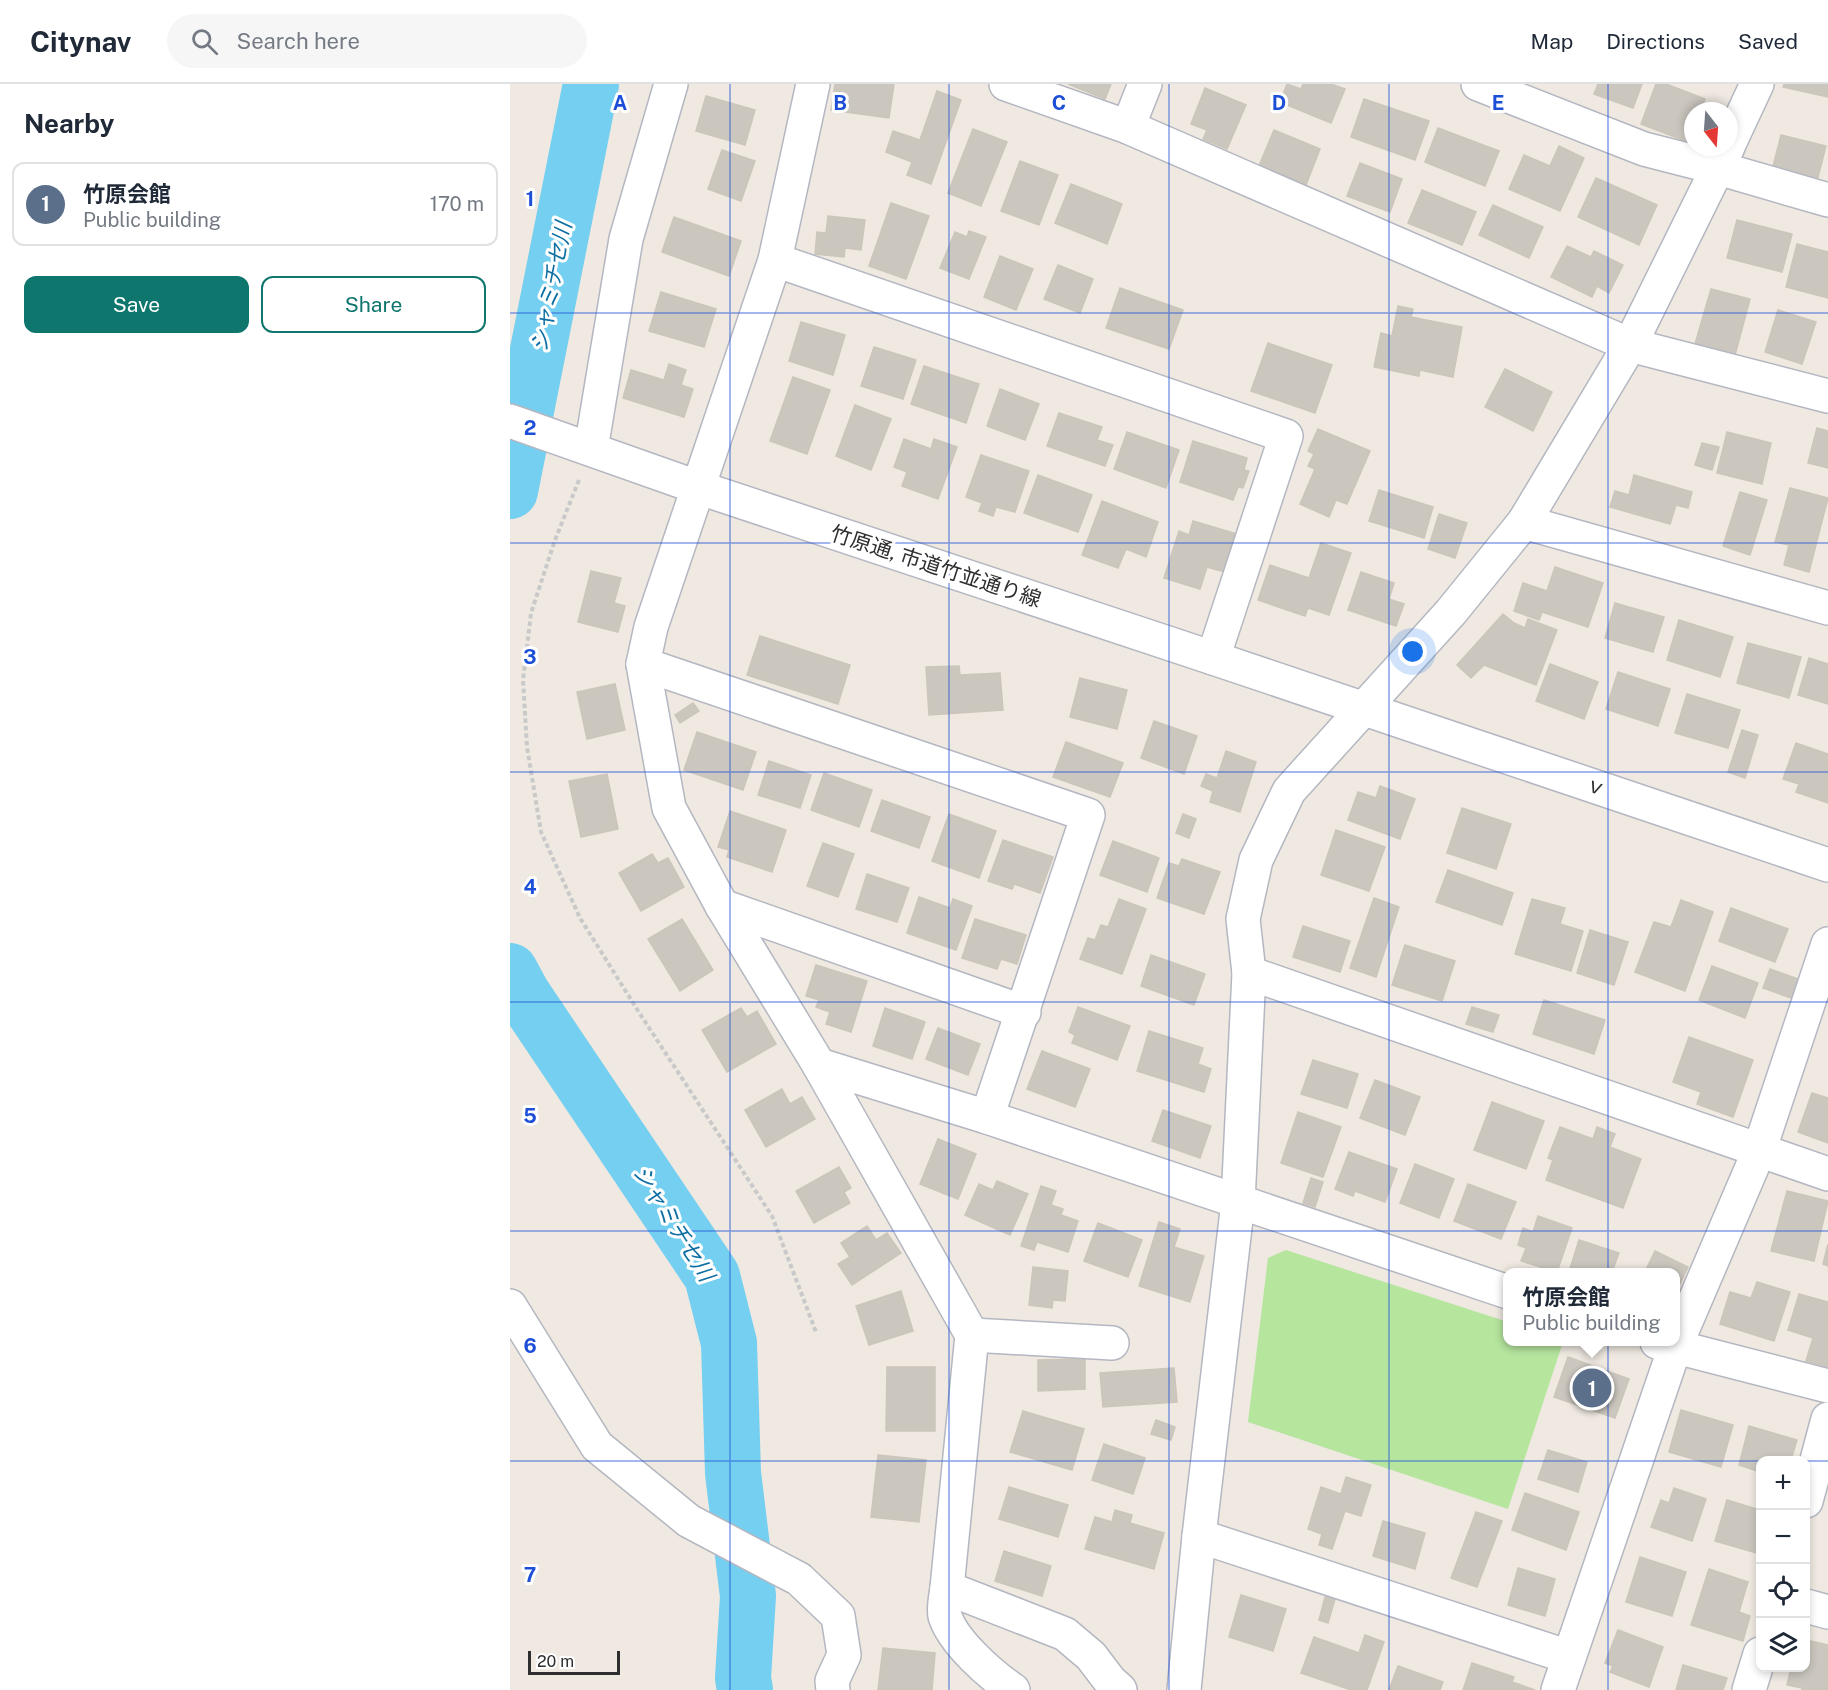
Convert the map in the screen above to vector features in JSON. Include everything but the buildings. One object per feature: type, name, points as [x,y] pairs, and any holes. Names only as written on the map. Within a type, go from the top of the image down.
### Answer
[{"type":"street","points":[[579,444],[626,239],[671,84]]},
{"type":"street","points":[[813,84],[775,260],[651,627],[643,664],[669,808],[722,906],[819,1065],[972,1335],[944,1615],[956,1636],[992,1676],[1013,1690]]},
{"type":"street","points":[[1006,84],[1128,128],[1630,345],[1828,396]]},
{"type":"street","points":[[1128,128],[1145,84]]},
{"type":"street","points":[[1478,84],[1644,149],[1684,151]]},
{"type":"street","points":[[1738,125],[1757,84]]},
{"type":"street","points":[[1184,1690],[1199,1536],[1238,1202],[1249,973],[1243,919],[1256,860],[1290,791],[1451,612],[1524,522],[1630,345],[1724,156]]},
{"type":"street","points":[[1732,156],[1828,200]]},
{"type":"street","points":[[775,260],[1286,436],[1213,658]]},
{"type":"street","name":"竹原通, 市道竹並通り線","points":[[510,421],[697,487],[1364,709]]},
{"type":"street","points":[[1524,522],[1828,608]]},
{"type":"street","points":[[643,664],[1088,815],[987,1117]]},
{"type":"street","name":"ｖ","points":[[1364,709],[1828,865]]},
{"type":"street","points":[[722,906],[1024,1012]]},
{"type":"street","points":[[1680,1315],[1759,1150],[1828,944]]},
{"type":"street","points":[[1249,973],[1828,1174]]},
{"type":"street","points":[[819,1065],[987,1117],[1503,1290]]},
{"type":"street","points":[[510,1306],[597,1446],[689,1521],[799,1579],[838,1616],[844,1655],[832,1682],[832,1690]]},
{"type":"street","points":[[972,1335],[1112,1342]]},
{"type":"street","points":[[1558,1690],[1665,1346]]},
{"type":"street","points":[[1674,1346],[1828,1386]]},
{"type":"street","points":[[1810,1486],[1828,1419]]},
{"type":"street","points":[[1199,1536],[1569,1657]]},
{"type":"street","points":[[947,1588],[1065,1634],[1091,1656],[1120,1690]]},
{"type":"street","points":[[1810,1607],[1828,1612]]},
{"type":"street","points":[[1749,1690],[1756,1669]]},
{"type":"path","points":[[579,444],[555,540],[531,613],[523,680],[527,747],[541,832],[580,918],[772,1216],[816,1332]]},
{"type":"green space","points":[[1286,1250],[1503,1320],[1503,1346],[1562,1346],[1508,1509],[1248,1422],[1268,1258]]},
{"type":"waterway","name":"シャミチセ川","points":[[510,491],[591,84]]},
{"type":"waterway","name":"シャミチセ川","points":[[510,971],[523,995],[712,1276],[729,1343],[733,1473],[748,1596],[743,1678],[745,1690]]},
{"type":"place","name":"竹原会館","points":[[1592,1388]]}]
